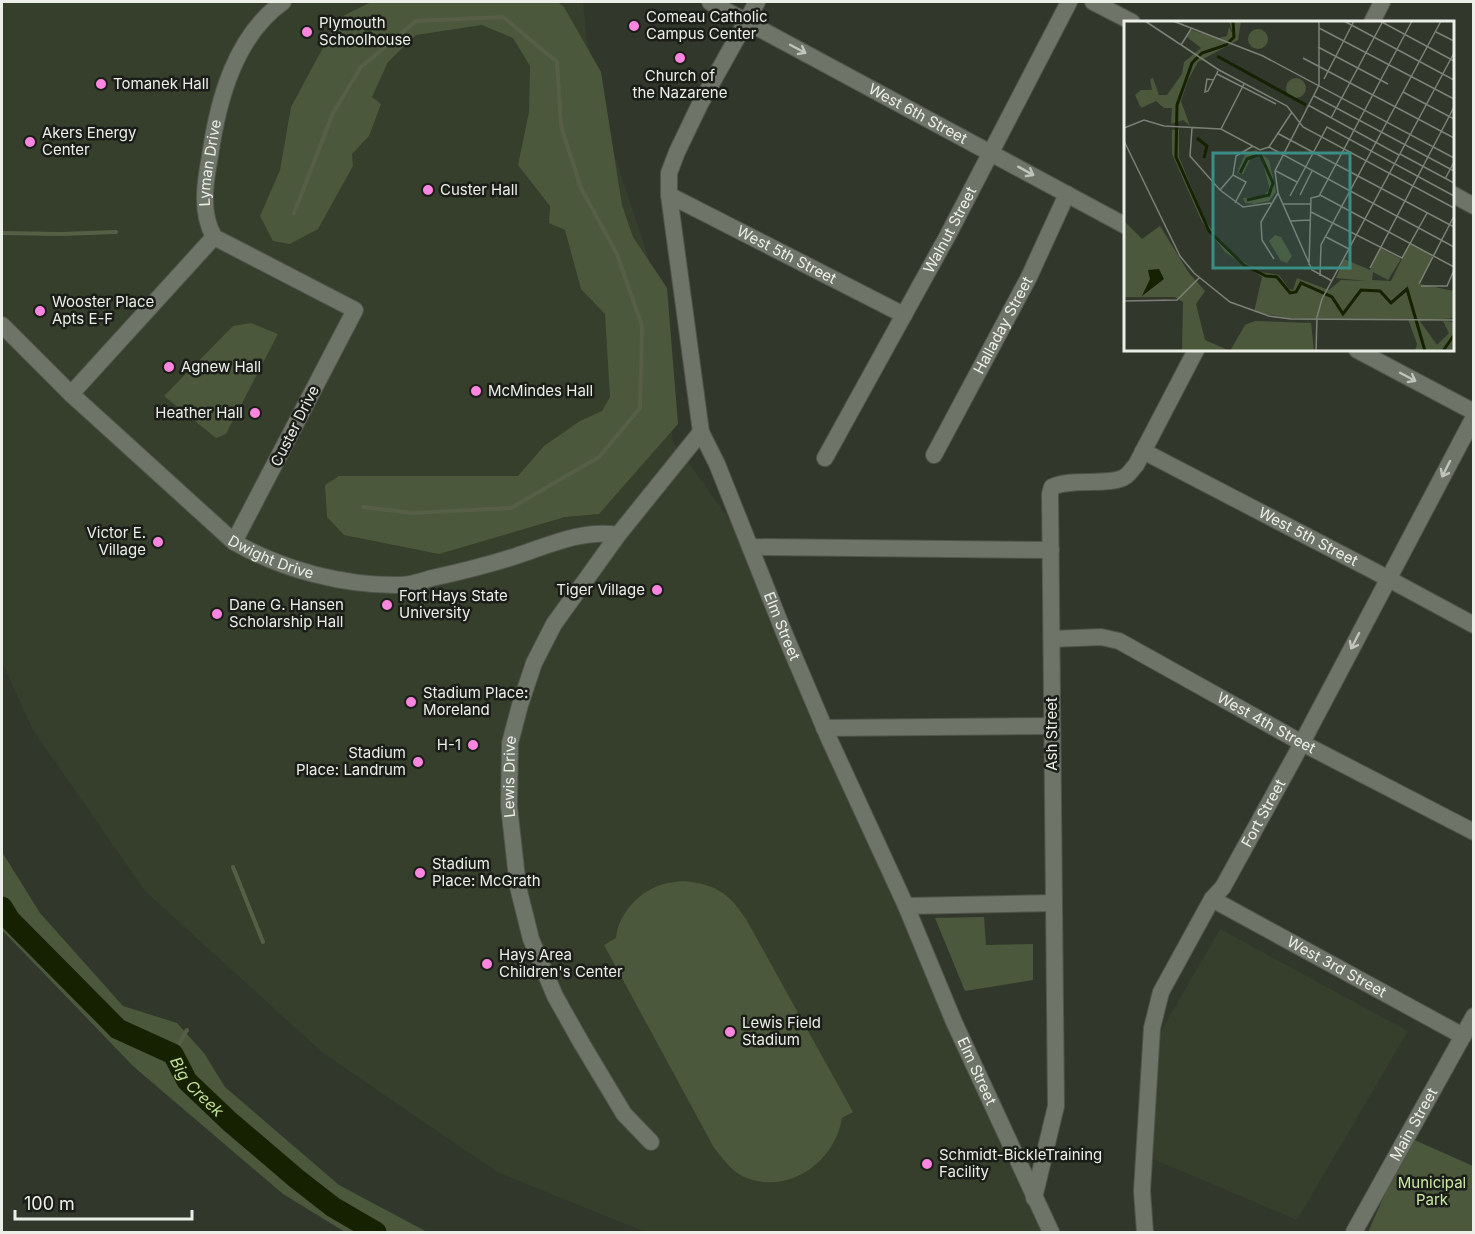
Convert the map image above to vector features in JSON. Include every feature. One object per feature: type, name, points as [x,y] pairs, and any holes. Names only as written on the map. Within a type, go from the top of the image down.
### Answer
[{"type":"street","name":"Lyman Drive","points":[[214,237],[208,226],[205,185],[221,97],[234,64],[251,35],[273,9],[283,2]]},
{"type":"street","name":"West 6th Street","points":[[710,2],[1124,225]]},
{"type":"street","name":"Elm Street","points":[[757,2],[700,104],[669,173],[669,195],[701,432],[717,464],[824,728],[906,906],[954,1022],[1052,1233]]},
{"type":"street","name":"Walnut Street","points":[[825,458],[991,153],[1069,2]]},
{"type":"street","points":[[1092,2],[1130,21]]},
{"type":"street","points":[[1373,21],[1383,2]]},
{"type":"street","name":"Halladay Street","points":[[934,454],[1029,277],[1067,194]]},
{"type":"street","name":"West 5th Street","points":[[669,195],[904,315]]},
{"type":"street","points":[[1454,195],[1473,206]]},
{"type":"street","name":"Custer Drive","points":[[214,237],[355,310],[234,542]]},
{"type":"street","points":[[71,394],[214,237]]},
{"type":"street","name":"Dwight Drive","points":[[2,325],[71,394],[234,542],[258,555],[321,576],[374,584],[403,585],[481,567],[571,538],[601,532],[618,535]]},
{"type":"street","name":"Ash Street","points":[[1034,1198],[1056,1106],[1050,494],[1052,487],[1061,483],[1125,477],[1136,465],[1195,351]]},
{"type":"street","points":[[1359,351],[1473,412]]},
{"type":"street","name":"Fort Street","points":[[1145,1233],[1142,1191],[1152,1028],[1161,992],[1212,899],[1223,887],[1302,743],[1473,417]]},
{"type":"street","name":"Lewis Drive","points":[[651,1142],[624,1114],[582,1044],[555,996],[531,939],[518,887],[508,800],[510,743],[534,663],[554,624],[618,535],[701,432]]},
{"type":"street","name":"West 5th Street","points":[[1143,451],[1388,578],[1473,625]]},
{"type":"street","points":[[750,548],[1051,550]]},
{"type":"street","name":"West 4th Street","points":[[1052,639],[1101,637],[1119,641],[1302,743],[1473,832]]},
{"type":"street","points":[[824,728],[1052,726]]},
{"type":"street","name":"West 3rd Street","points":[[1212,899],[1463,1036]]},
{"type":"street","points":[[906,906],[1053,903]]},
{"type":"street","name":"Main Street","points":[[1354,1233],[1473,1016]]},
{"type":"shaded area","name":"Fort Hays State University","points":[[2,2],[583,2],[587,41],[610,143],[653,271],[673,442],[750,547],[1052,1232],[645,1232],[497,1172],[323,1053],[145,891],[33,730],[2,662]]},
{"type":"shaded area","points":[[1220,929],[1408,1031],[1297,1220],[1153,1159],[1156,1050],[1161,1031]]},
{"type":"green space","points":[[371,2],[558,2],[564,7],[601,72],[622,205],[633,237],[667,288],[678,424],[599,514],[565,517],[439,554],[344,535],[327,517],[325,485],[339,476],[518,476],[544,446],[580,421],[602,411],[610,397],[605,314],[581,289],[565,230],[549,223],[550,206],[518,165],[529,112],[530,66],[513,38],[482,25],[416,35],[388,62],[372,97],[381,104],[369,136],[352,154],[353,166],[318,229],[290,244],[273,241],[260,216],[280,170],[291,107],[339,18]]},
{"type":"green space","points":[[251,323],[278,334],[226,434],[216,438],[164,396],[233,326]]},
{"type":"green space","points":[[2,852],[40,913],[123,1006],[177,1023],[204,1053],[225,1087],[339,1185],[427,1232],[345,1232],[283,1194],[133,1066],[2,930]]},
{"type":"green space","name":"Lewis Field Stadium","points":[[683,881],[704,884],[720,891],[733,902],[746,919],[853,1112],[842,1118],[830,1149],[819,1162],[806,1172],[791,1179],[775,1182],[759,1181],[742,1176],[713,1146],[604,945],[616,938],[621,920],[639,897],[666,883]]},
{"type":"green space","points":[[984,917],[986,945],[1033,944],[1033,980],[965,991],[935,918]]},
{"type":"green space","name":"Municipal Park","points":[[1410,1138],[1473,1166],[1473,1232],[1368,1232]]},
{"type":"waterway","points":[[294,213],[333,113],[361,67],[416,21],[503,17],[557,62],[561,126],[581,188],[617,254],[642,326],[640,408],[599,457],[511,508],[412,513],[363,507]]},
{"type":"waterway","points":[[2,233],[116,232]]},
{"type":"waterway","points":[[233,867],[263,942]]},
{"type":"waterway","name":"Big Creek","points":[[2,907],[10,920],[118,1029],[173,1054],[187,1081],[229,1121],[333,1207],[376,1232]]},
{"type":"waterway","points":[[173,1054],[187,1030]]},
{"type":"place","name":"Comeau Catholic Campus Center","points":[[634,26]]},
{"type":"place","name":"Plymouth Schoolhouse","points":[[307,32]]},
{"type":"place","name":"Church of the Nazarene","points":[[680,58]]},
{"type":"place","name":"Tomanek Hall","points":[[101,84]]},
{"type":"place","name":"Akers Energy Center","points":[[30,142]]},
{"type":"place","name":"Custer Hall","points":[[428,190]]},
{"type":"place","name":"Wooster Place Apts E-F","points":[[40,311]]},
{"type":"place","name":"Agnew Hall","points":[[169,367]]},
{"type":"place","name":"McMindes Hall","points":[[476,391]]},
{"type":"place","name":"Heather Hall","points":[[255,413]]},
{"type":"place","name":"Victor E. Village","points":[[158,542]]},
{"type":"place","name":"Tiger Village","points":[[657,590]]},
{"type":"place","name":"Fort Hays State University","points":[[387,605]]},
{"type":"place","name":"Dane G. Hansen Scholarship Hall","points":[[217,614]]},
{"type":"place","name":"Stadium Place: Moreland","points":[[411,702]]},
{"type":"place","name":"H-1","points":[[473,745]]},
{"type":"place","name":"Stadium Place: Landrum","points":[[418,762]]},
{"type":"place","name":"Stadium Place: McGrath","points":[[420,873]]},
{"type":"place","name":"Hays Area Children's Center","points":[[487,964]]},
{"type":"place","name":"Lewis Field Stadium","points":[[730,1032]]},
{"type":"place","name":"Schmidt-BickleTraining Facility","points":[[927,1164]]}]
